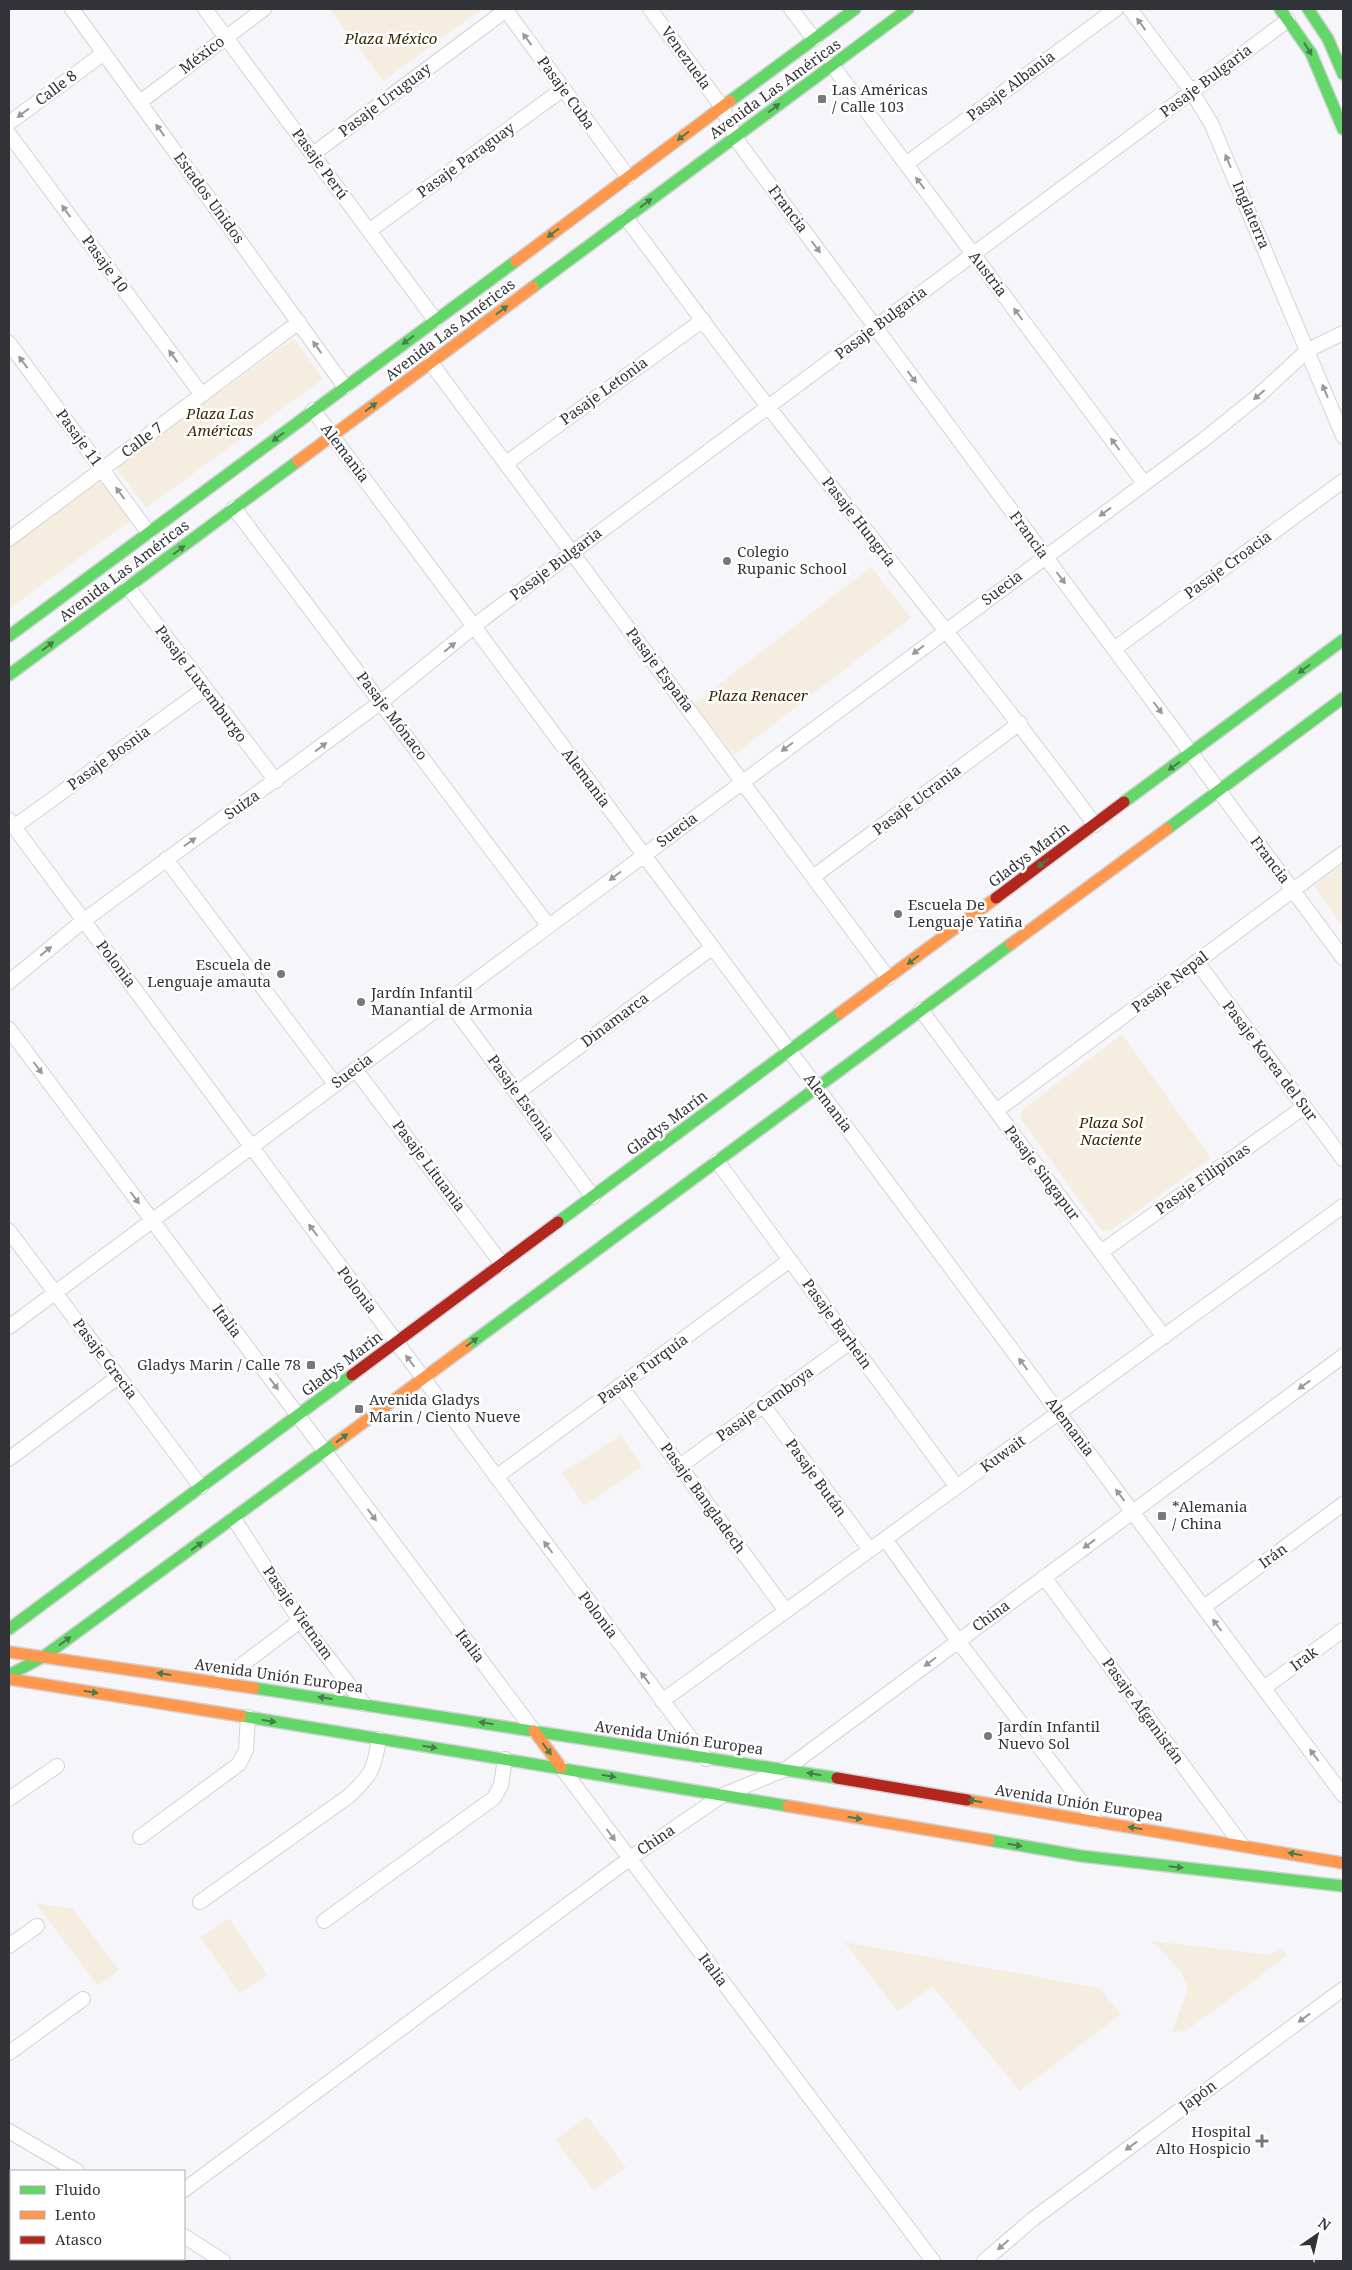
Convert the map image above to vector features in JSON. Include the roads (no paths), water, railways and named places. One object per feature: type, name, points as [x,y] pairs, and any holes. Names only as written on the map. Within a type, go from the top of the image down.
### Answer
[{"type":"street","name":"Estados Unidos","points":[[72,9],[345,387]]},
{"type":"street","name":"Pasaje Perú","points":[[205,9],[435,320]]},
{"type":"street","name":"México","points":[[140,102],[264,9]]},
{"type":"street","name":"Pasaje Cuba","points":[[505,9],[628,177]]},
{"type":"street","name":"Pasaje Uruguay","points":[[312,154],[505,9]]},
{"type":"street","name":"Venezuela","points":[[650,9],[722,107]]},
{"type":"street","points":[[791,9],[814,39]]},
{"type":"street","name":"Avenida Las Américas","points":[[9,636],[856,9]]},
{"type":"street","name":"Avenida Las Américas","points":[[9,675],[908,9]]},
{"type":"street","name":"Pasaje Albania","points":[[906,164],[1116,9]]},
{"type":"street","name":"Inglaterra","points":[[1130,9],[1192,92],[1216,135],[1343,436]]},
{"type":"street","points":[[1308,9],[1328,39],[1343,74]]},
{"type":"street","points":[[1284,14],[1311,53],[1343,129]]},
{"type":"street","name":"Pasaje Bulgaria","points":[[474,627],[572,552],[1192,92],[1284,14]]},
{"type":"street","name":"Calle 8","points":[[9,123],[104,53]]},
{"type":"street","name":"Austria","points":[[832,65],[1144,483]]},
{"type":"street","name":"Pasaje Paraguay","points":[[369,231],[563,89]]},
{"type":"street","name":"Francia","points":[[722,107],[735,137],[1343,958]]},
{"type":"street","name":"Pasaje 10","points":[[9,134],[202,395]]},
{"type":"street","name":"Pasaje Hungría","points":[[626,218],[768,407],[1020,723],[1095,825]]},
{"type":"street","name":"Pasaje Letonia","points":[[506,463],[703,320]]},
{"type":"street","name":"Calle 7","points":[[9,539],[299,322]]},
{"type":"street","name":"Suecia","points":[[9,1326],[1231,419],[1308,350],[1343,333]]},
{"type":"street","name":"Pasaje 11","points":[[9,343],[148,532]]},
{"type":"street","name":"Pasaje España","points":[[431,363],[888,978]]},
{"type":"street","name":"Alemania","points":[[313,410],[1343,1795]]},
{"type":"street","name":"Pasaje Croacia","points":[[1114,648],[1343,481]]},
{"type":"street","name":"Pasaje Mónaco","points":[[234,508],[548,925]]},
{"type":"street","name":"Pasaje Luxemburgo","points":[[128,587],[276,781]]},
{"type":"street","name":"Suiza","points":[[9,982],[83,921],[276,781],[381,702],[474,627]]},
{"type":"street","name":"Gladys Marín","points":[[9,1630],[1343,640]]},
{"type":"street","name":"Pasaje Bosnia","points":[[11,824],[204,689]]},
{"type":"street","points":[[9,1675],[43,1657],[234,1520],[324,1451],[1343,698]]},
{"type":"street","name":"Pasaje Ucrania","points":[[814,878],[1020,723]]},
{"type":"street","name":"Polonia","points":[[11,824],[706,1759]]},
{"type":"street","name":"Pasaje Nepal","points":[[996,1111],[1343,853]]},
{"type":"street","points":[[166,859],[335,1084]]},
{"type":"street","name":"Dinamarca","points":[[516,1093],[713,947]]},
{"type":"street","name":"Pasaje Korea del Sur","points":[[1196,962],[1343,1159]]},
{"type":"street","name":"Pasaje Estonia","points":[[448,1000],[593,1197]]},
{"type":"street","name":"Pasaje Singapur","points":[[921,1010],[1164,1337]]},
{"type":"street","name":"Italia","points":[[9,1029],[629,1859],[933,2261]]},
{"type":"street","name":"Pasaje Lituania","points":[[356,1069],[502,1264]]},
{"type":"street","name":"Pasaje Filipinas","points":[[1101,1252],[1304,1107]]},
{"type":"street","name":"Pasaje Barhein","points":[[717,1161],[957,1487]]},
{"type":"street","name":"Kuwait","points":[[662,1701],[1343,1206]]},
{"type":"street","name":"Pasaje Grecia","points":[[9,1231],[201,1487]]},
{"type":"street","name":"Pasaje Turquía","points":[[496,1477],[790,1260]]},
{"type":"street","name":"Pasaje Camboya","points":[[680,1466],[850,1342]]},
{"type":"street","name":"China","points":[[185,2189],[629,1859],[722,1795],[786,1769],[1343,1356]]},
{"type":"street","points":[[9,1458],[118,1377]]},
{"type":"street","name":"Pasaje Bangladech","points":[[620,1385],[786,1611]]},
{"type":"street","name":"Pasaje Bután","points":[[763,1405],[870,1550]]},
{"type":"street","name":"Irán","points":[[1204,1607],[1343,1504]]},
{"type":"street","name":"Pasaje Vietnam","points":[[234,1520],[300,1621],[364,1704]]},
{"type":"street","points":[[885,1539],[958,1641],[1096,1821]]},
{"type":"street","name":"Pasaje Afganistán","points":[[1044,1577],[1241,1844]]},
{"type":"street","points":[[219,1682],[300,1621]]},
{"type":"street","name":"Irak","points":[[1264,1688],[1343,1630]]},
{"type":"street","name":"Avenida Unión Europea","points":[[9,1652],[364,1704],[706,1759],[786,1769],[1241,1844],[1343,1863]]},
{"type":"street","points":[[9,1679],[561,1768],[1081,1856],[1343,1886]]},
{"type":"street","points":[[140,1837],[239,1764],[246,1750],[248,1717]]},
{"type":"street","points":[[200,1902],[349,1796],[365,1781],[375,1766],[379,1739]]},
{"type":"street","points":[[324,1921],[494,1798],[501,1785],[505,1759]]},
{"type":"street","points":[[9,1799],[56,1766]]},
{"type":"street","points":[[9,1946],[37,1926]]},
{"type":"street","name":"Japón","points":[[984,2261],[1033,2219],[1343,1989]]},
{"type":"street","points":[[9,2053],[83,2000]]},
{"type":"street","points":[[9,2130],[75,2170]]},
{"type":"street","points":[[185,2237],[222,2261]]},
{"type":"place","name":"Las Américas / Calle 103","points":[[822,99]]},
{"type":"place","name":"Colegio Rupanic School","points":[[727,561]]},
{"type":"place","name":"Escuela De Lenguaje Yatiña","points":[[898,914]]},
{"type":"place","name":"Escuela de Lenguaje amauta","points":[[281,974]]},
{"type":"place","name":"Jardín Infantil Manantial de Armonia","points":[[361,1002]]},
{"type":"place","name":"Gladys Marin / Calle 78","points":[[311,1365]]},
{"type":"place","name":"Avenida Gladys Marin / Ciento Nueve","points":[[359,1409]]},
{"type":"place","name":"*Alemania / China","points":[[1162,1516]]},
{"type":"place","name":"Jardín Infantil Nuevo Sol","points":[[988,1736]]},
{"type":"place","name":"Hospital Alto Hospicio","points":[[1262,2141]]},
{"type":"park label","name":"Plaza México","points":[[391,39]]},
{"type":"park label","name":"Plaza Las Américas","points":[[220,422]]},
{"type":"park label","name":"Plaza Renacer","points":[[758,696]]},
{"type":"park label","name":"Plaza Sol Naciente","points":[[1111,1132]]}]
